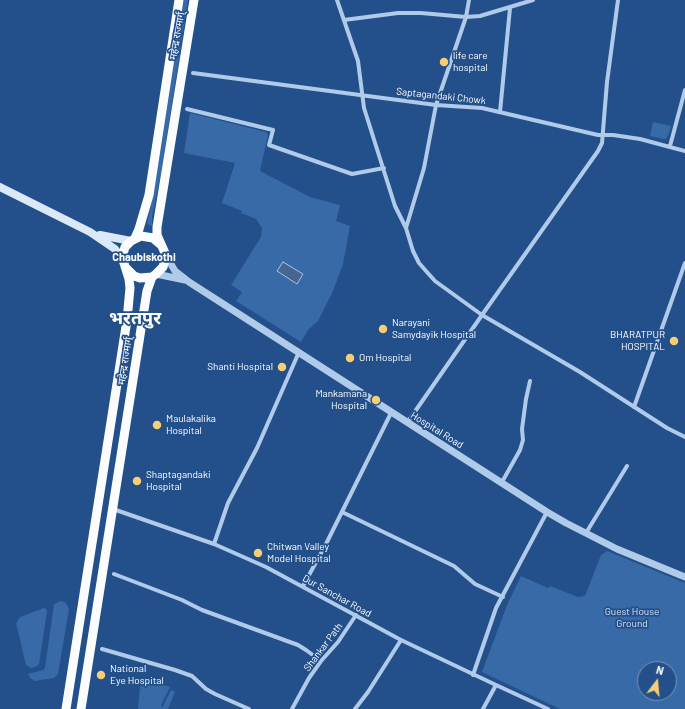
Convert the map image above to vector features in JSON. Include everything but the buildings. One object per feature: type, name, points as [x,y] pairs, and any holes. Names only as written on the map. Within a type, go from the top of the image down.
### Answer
[{"type":"highway","name":"महेन्द्र राज्मार्ग्","points":[[66,709],[127,320],[130,288],[123,254],[125,247],[133,239],[139,229],[148,195],[180,0]]},
{"type":"highway","name":"महेन्द्र राज्मार्ग्","points":[[81,709],[147,291],[154,276],[163,267],[165,260],[164,250],[157,235],[157,227],[194,0]]},
{"type":"highway","points":[[133,239],[147,236],[153,238],[164,250]]},
{"type":"highway","points":[[124,263],[134,276],[146,278],[154,276]]},
{"type":"main road","points":[[0,187],[90,232],[114,249],[124,263]]},
{"type":"main road","points":[[90,232],[107,237],[133,239]]},
{"type":"street","points":[[337,0],[358,61],[364,108],[395,206],[406,228],[413,251],[419,263],[435,281],[482,315],[580,372],[667,428],[685,437]]},
{"type":"street","points":[[406,228],[424,168],[436,105],[466,17],[469,0]]},
{"type":"street","points":[[344,20],[406,13],[427,13],[466,17],[480,16],[533,0]]},
{"type":"street","points":[[407,423],[598,151],[602,143],[607,82],[618,0]]},
{"type":"street","points":[[500,112],[510,8]]},
{"type":"street","name":"Saptagandaki Chowk","points":[[193,73],[436,105],[482,108],[602,135],[627,137],[685,150]]},
{"type":"street","points":[[670,146],[685,90]]},
{"type":"street","points":[[187,109],[273,130],[269,145],[352,174],[384,168]]},
{"type":"street","name":"Hospital Road","points":[[164,250],[175,271],[189,282],[299,351],[407,423],[547,512],[585,534],[685,577]]},
{"type":"street","points":[[634,407],[685,263]]},
{"type":"street","name":"Hospital Road","points":[[154,276],[189,282]]},
{"type":"street","points":[[214,544],[230,498],[257,448],[299,351]]},
{"type":"street","points":[[502,482],[517,457],[523,440],[522,429],[530,381]]},
{"type":"street","points":[[302,586],[342,512],[392,413]]},
{"type":"street","points":[[585,534],[627,466]]},
{"type":"street","name":"Dur Sanchar Road","points":[[113,509],[214,544],[266,567],[401,640],[496,686],[548,709]]},
{"type":"street","points":[[342,512],[454,566],[476,584],[503,597]]},
{"type":"street","points":[[473,674],[496,608],[547,512]]},
{"type":"street","points":[[114,574],[182,600],[202,610],[298,645],[321,660]]},
{"type":"street","name":"Shankar Path","points":[[292,709],[321,660],[338,642],[356,616]]},
{"type":"street","points":[[355,709],[368,692],[401,640]]},
{"type":"street","points":[[102,649],[192,676],[206,689],[249,709]]},
{"type":"street","points":[[483,709],[496,686]]},
{"type":"green space","points":[[184,0],[188,0],[161,174],[152,216],[152,226],[147,224],[157,173]]},
{"type":"green space","points":[[190,113],[266,132],[268,135],[260,171],[310,197],[340,205],[336,221],[350,226],[343,264],[333,291],[318,321],[308,330],[301,342],[236,301],[242,292],[231,285],[261,237],[262,228],[256,219],[241,213],[242,211],[222,203],[235,163],[184,153]]},
{"type":"green space","points":[[653,122],[671,126],[666,139],[650,136]]},
{"type":"green space","name":"Guest House Ground","points":[[607,551],[685,583],[685,709],[560,709],[482,672],[507,605],[521,576],[548,588],[550,586],[578,597],[585,596],[601,555]]},
{"type":"green space","points":[[61,601],[66,603],[69,609],[58,674],[54,678],[35,681],[30,678],[28,674],[43,670],[45,668],[54,604]]},
{"type":"green space","points":[[44,608],[47,611],[39,664],[31,668],[26,665],[16,623],[20,617]]},
{"type":"green space","points":[[143,678],[170,687],[161,705],[162,708],[171,690],[175,692],[168,709],[138,709],[140,687]]},
{"type":"shaded area","points":[[283,262],[303,274],[297,284],[277,271]]},
{"type":"place","name":"life care hospital","points":[[444,62]]},
{"type":"place","name":"Narayani Samydayik Hospital","points":[[383,329]]},
{"type":"place","name":"BHARATPUR HOSPITAL","points":[[674,341]]},
{"type":"place","name":"Om Hospital","points":[[350,358]]},
{"type":"place","name":"Shanti Hospital","points":[[282,367]]},
{"type":"place","name":"Mankamana Hospital","points":[[376,400]]},
{"type":"place","name":"Maulakalika Hospital","points":[[157,425]]},
{"type":"place","name":"Shaptagandaki Hospital","points":[[137,481]]},
{"type":"place","name":"Chitwan Valley Model Hospital","points":[[258,553]]},
{"type":"place","name":"National Eye Hospital","points":[[101,675]]},
{"type":"district","name":"Chaubiskothi","points":[[144,257]]},
{"type":"district","name":"भरतपुर","points":[[135,318]]}]
